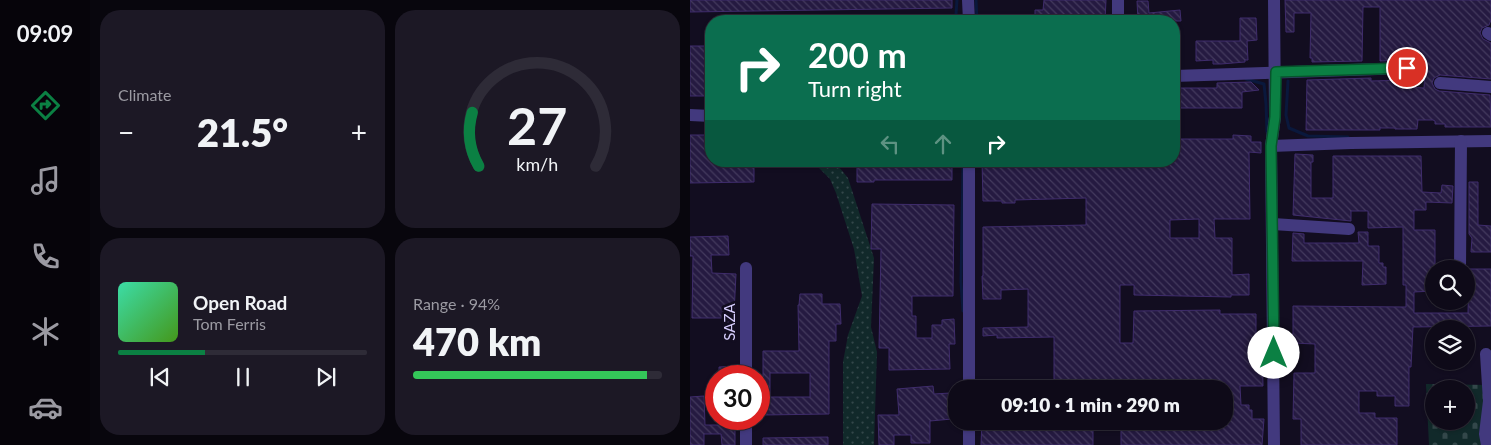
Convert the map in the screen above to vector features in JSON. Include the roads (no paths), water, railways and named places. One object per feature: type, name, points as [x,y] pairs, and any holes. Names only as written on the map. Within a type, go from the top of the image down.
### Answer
[{"type":"street","points":[[968,0],[968,15]]},
{"type":"street","points":[[1118,0],[1118,15]]},
{"type":"street","points":[[1274,0],[1276,72],[1275,117],[1271,146],[1274,445]]},
{"type":"street","points":[[1180,76],[1407,68]]},
{"type":"street","points":[[1440,83],[1491,87]]},
{"type":"street","points":[[690,116],[705,116]]},
{"type":"street","points":[[1460,260],[1461,141]]},
{"type":"street","points":[[1271,146],[1351,142],[1491,141]]},
{"type":"street","points":[[969,167],[969,380]]},
{"type":"street","points":[[1273,224],[1349,229]]},
{"type":"street","name":"SAZA","points":[[746,268],[746,365]]},
{"type":"street","points":[[1486,354],[1489,401],[1485,434],[1488,445]]},
{"type":"street","points":[[746,430],[746,445]]},
{"type":"street","points":[[969,430],[969,445]]},
{"type":"waterway","points":[[956,14],[957,0]]},
{"type":"waterway","points":[[976,0],[977,15]]},
{"type":"waterway","points":[[1246,79],[1264,84],[1267,132]]},
{"type":"waterway","points":[[1288,81],[1286,115],[1289,128],[1308,136],[1348,137]]},
{"type":"waterway","points":[[963,167],[961,282],[963,311]]}]
